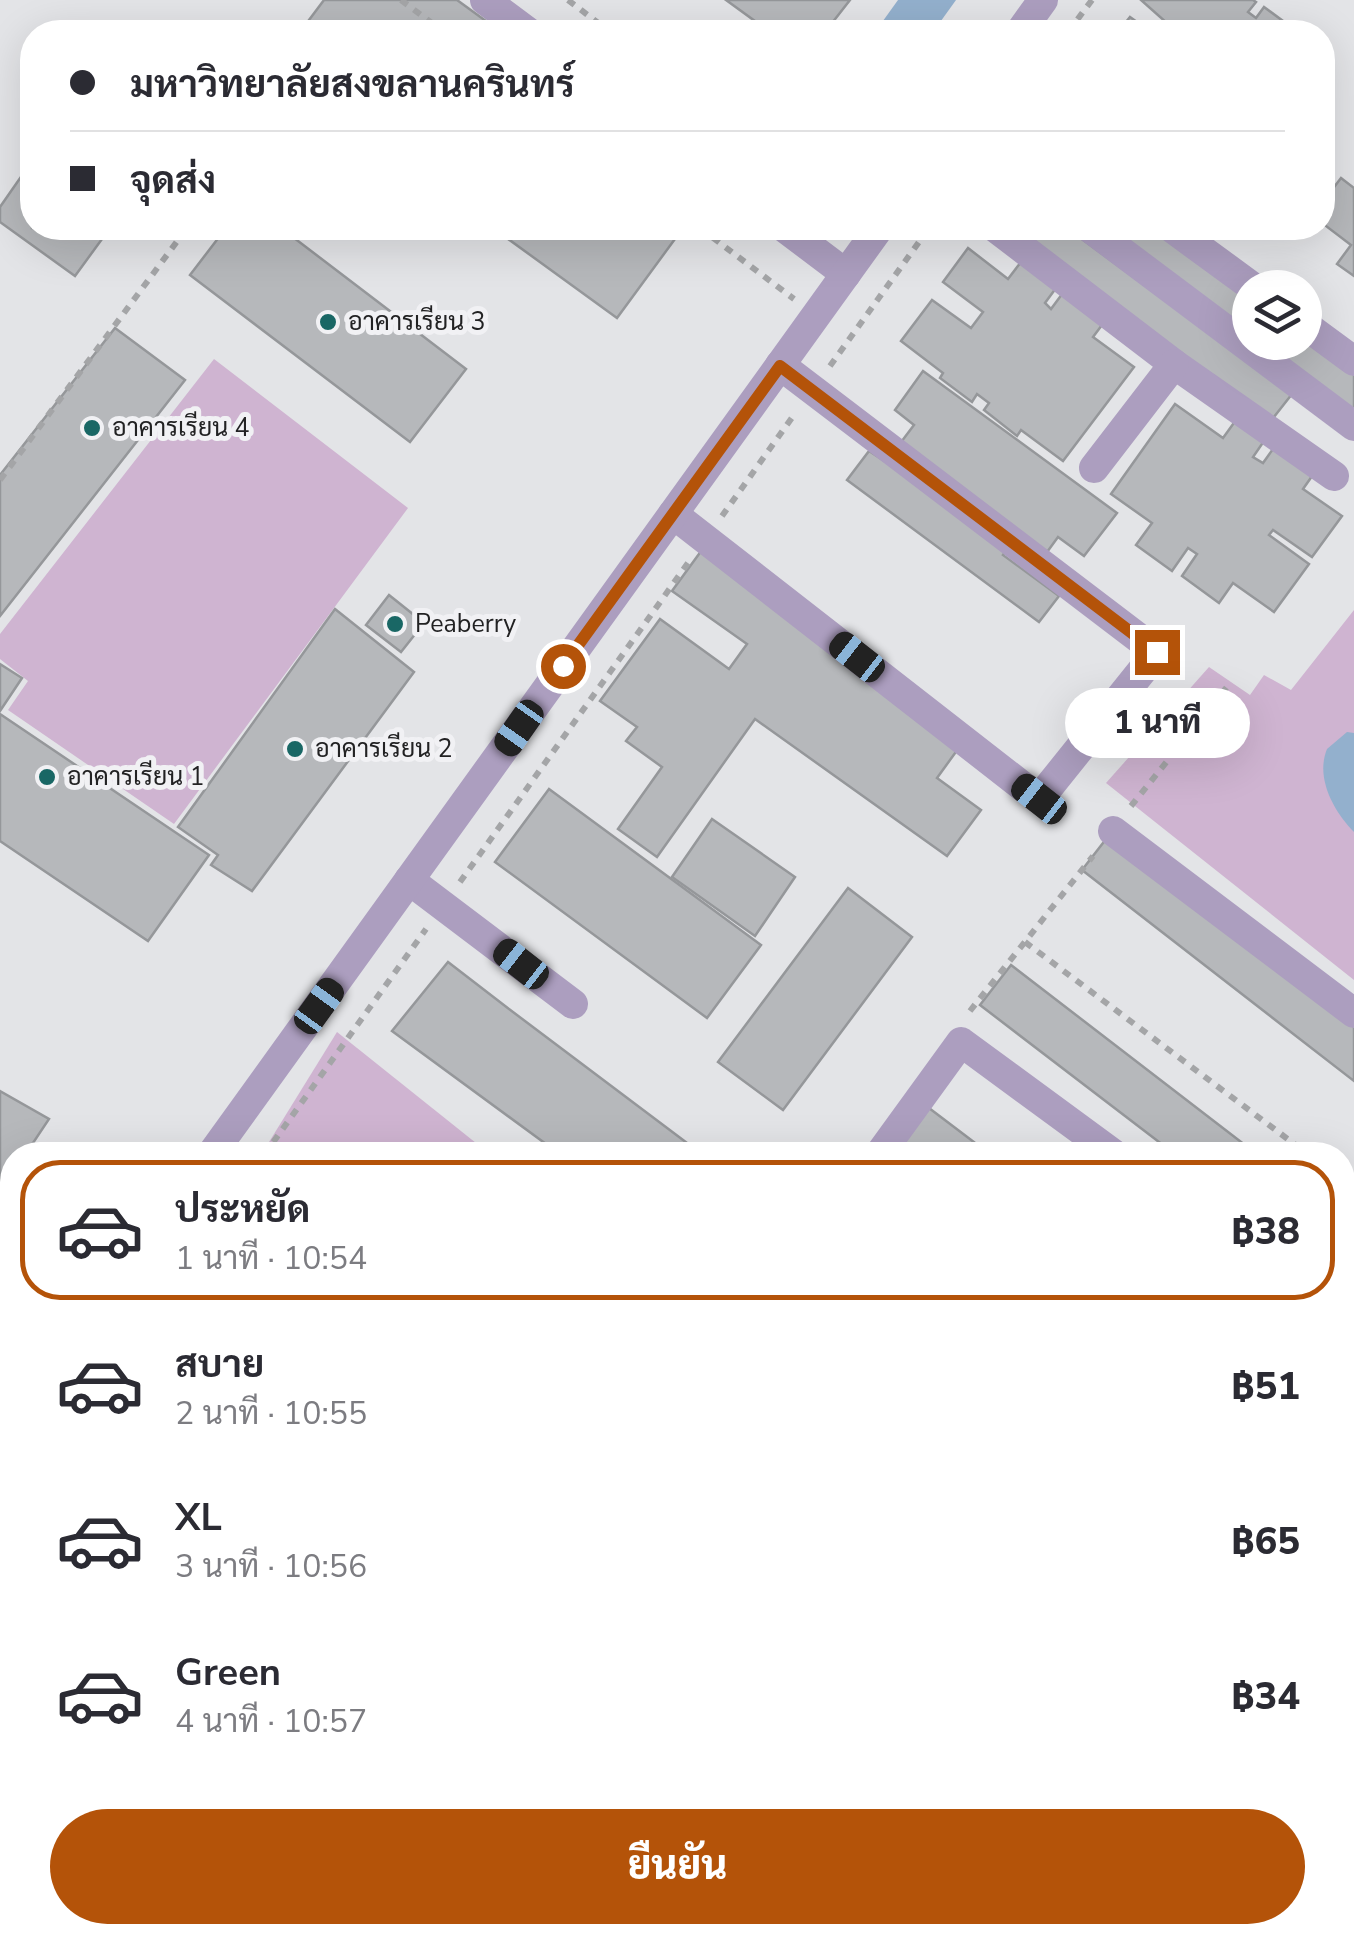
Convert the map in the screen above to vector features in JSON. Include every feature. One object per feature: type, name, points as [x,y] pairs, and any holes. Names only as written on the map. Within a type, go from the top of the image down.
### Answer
[{"type":"street","points":[[486,0],[512,20]]},
{"type":"street","points":[[801,240],[846,274]]},
{"type":"street","points":[[220,1142],[870,240]]},
{"type":"street","points":[[1012,240],[1174,364],[1334,476]]},
{"type":"street","points":[[1106,240],[1354,426]]},
{"type":"street","points":[[1188,240],[1232,272]]},
{"type":"street","points":[[1322,337],[1354,361]]},
{"type":"street","points":[[1094,468],[1174,364]]},
{"type":"street","points":[[673,514],[1039,799],[1157,652],[780,366]]},
{"type":"street","points":[[1113,831],[1354,1014]]},
{"type":"street","points":[[410,880],[573,1004]]},
{"type":"street","points":[[888,1142],[962,1031],[1099,1142]]},
{"type":"path","points":[[401,0],[428,20]]},
{"type":"path","points":[[568,0],[594,20]]},
{"type":"path","points":[[0,480],[178,240]]},
{"type":"path","points":[[716,240],[806,309]]},
{"type":"path","points":[[273,1142],[919,240]]},
{"type":"path","points":[[962,1031],[1148,782],[1231,682]]},
{"type":"path","points":[[1025,942],[1292,1142]]},
{"type":"shaded area","points":[[214,359],[408,508],[174,824],[8,710],[28,681],[0,659],[0,634]]},
{"type":"shaded area","points":[[1354,610],[1354,980],[1106,783],[1209,667],[1250,695],[1264,675],[1291,690]]},
{"type":"shaded area","points":[[337,1032],[475,1142],[269,1142]]},
{"type":"water","points":[[898,0],[956,0],[942,20],[884,20]]},
{"type":"water","points":[[1347,732],[1354,733],[1354,832],[1328,794],[1323,771],[1327,749]]},
{"type":"building","points":[[324,0],[457,0],[484,20],[309,20]]},
{"type":"building","points":[[726,0],[850,0],[834,20],[754,20]]},
{"type":"building","points":[[1141,0],[1253,0],[1256,2],[1248,12],[1256,18],[1264,7],[1282,20],[1164,20]]},
{"type":"building","points":[[20,178],[20,236],[0,222],[0,207]]},
{"type":"building","points":[[1341,178],[1354,188],[1354,276],[1337,264],[1351,245],[1335,233],[1335,186]]},
{"type":"building","points":[[25,240],[101,240],[75,276]]},
{"type":"building","name":"อาคารเรียน 3","points":[[217,240],[297,240],[466,369],[410,442],[190,275]]},
{"type":"building","points":[[510,240],[674,240],[617,318]]},
{"type":"building","points":[[1023,240],[1083,240],[1232,350],[1232,360],[1246,360],[1292,394],[1270,422]]},
{"type":"building","points":[[1117,240],[1174,240],[1232,283],[1232,325]]},
{"type":"building","points":[[968,248],[1008,279],[1024,258],[1059,284],[1045,303],[1051,309],[1068,286],[1108,317],[1093,337],[1134,367],[1063,461],[1021,430],[1017,436],[984,410],[989,403],[977,394],[972,402],[940,378],[943,373],[901,341],[932,300],[971,328],[983,312],[943,282]]},
{"type":"building","name":"อาคารเรียน 4","points":[[115,328],[185,380],[0,616],[0,475]]},
{"type":"building","points":[[1322,353],[1354,373],[1354,415],[1280,360],[1322,360]]},
{"type":"building","points":[[923,371],[1117,513],[1084,556],[1058,537],[1042,559],[1015,538],[1003,555],[1059,596],[1039,622],[847,480],[869,451],[886,462],[914,425],[895,410]]},
{"type":"building","points":[[1175,404],[1223,438],[1236,420],[1264,441],[1253,457],[1263,463],[1278,442],[1317,469],[1303,489],[1342,516],[1312,557],[1273,530],[1269,535],[1309,564],[1274,612],[1233,583],[1219,603],[1182,576],[1197,554],[1188,548],[1172,571],[1136,545],[1152,523],[1111,494]]},
{"type":"building","points":[[707,543],[971,731],[937,778],[981,810],[947,856],[755,719],[657,857],[618,829],[662,767],[626,741],[637,727],[600,701],[660,619],[729,669],[747,644],[672,591]]},
{"type":"building","name":"Peaberry","points":[[389,595],[424,623],[401,652],[366,625]]},
{"type":"building","name":"อาคารเรียน 2","points":[[335,609],[414,672],[252,891],[211,865],[218,855],[178,827]]},
{"type":"building","points":[[0,664],[22,678],[0,711]]},
{"type":"building","name":"อาคารเรียน 1","points":[[0,714],[209,855],[148,941],[0,841]]},
{"type":"building","points":[[549,789],[761,945],[707,1018],[495,862]]},
{"type":"building","points":[[712,819],[795,877],[755,936],[672,877]]},
{"type":"building","points":[[1117,825],[1354,1009],[1354,1081],[1082,870]]},
{"type":"building","points":[[848,888],[912,937],[783,1110],[718,1062]]},
{"type":"building","points":[[448,962],[686,1142],[543,1142],[392,1031]]},
{"type":"building","points":[[1011,965],[1241,1142],[1159,1142],[980,1005]]},
{"type":"building","points":[[0,1091],[49,1119],[34,1142],[0,1142]]},
{"type":"building","points":[[925,1105],[974,1142],[899,1142],[896,1140]]},
{"type":"place","name":"อาคารเรียน 3","points":[[328,322]]},
{"type":"place","name":"อาคารเรียน 4","points":[[92,428]]},
{"type":"place","name":"Peaberry","points":[[395,624]]},
{"type":"place","name":"อาคารเรียน 2","points":[[295,749]]},
{"type":"place","name":"อาคารเรียน 1","points":[[47,777]]},
{"type":"route","points":[[563,666],[780,366],[1157,652]]}]
